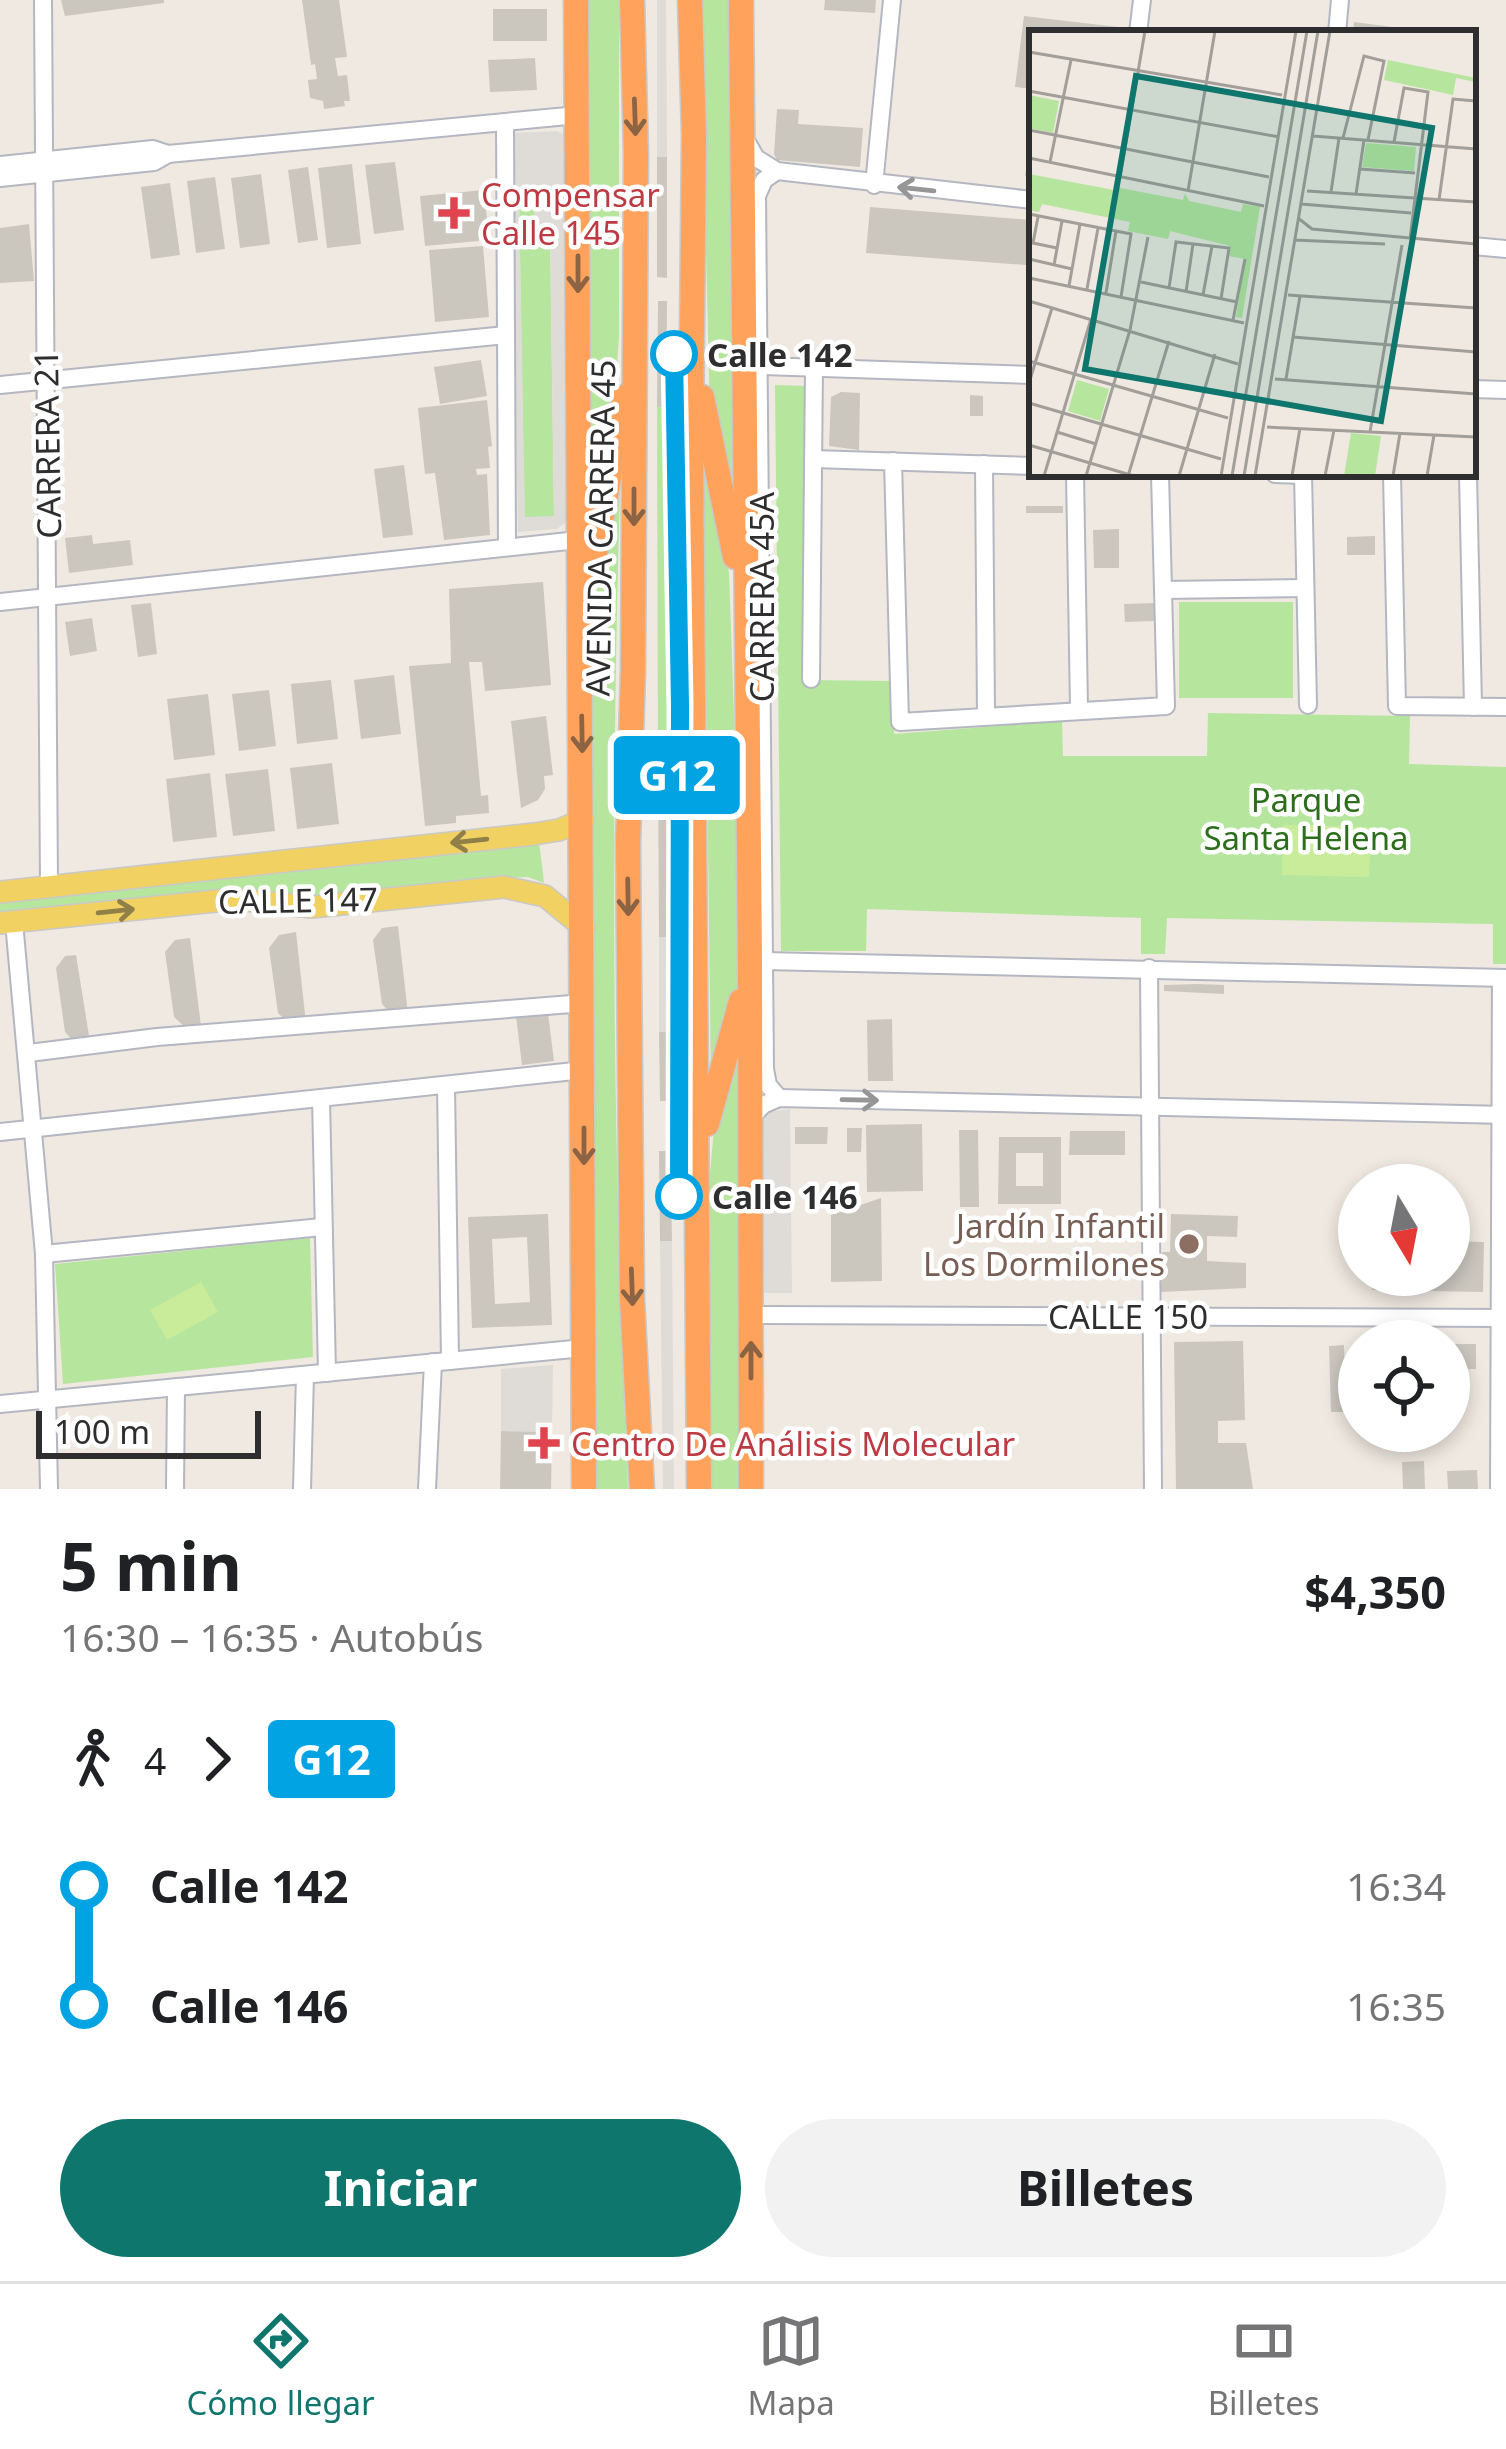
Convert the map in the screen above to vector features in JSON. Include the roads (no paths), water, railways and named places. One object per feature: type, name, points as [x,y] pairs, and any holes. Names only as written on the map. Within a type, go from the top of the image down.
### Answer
[{"type":"highway","name":"AVENIDA CARRERA 45","points":[[576,0],[584,1489]]},
{"type":"highway","name":"AVENIDA CARRERA 45","points":[[632,0],[636,154],[628,844],[632,1273],[642,1489]]},
{"type":"highway","points":[[689,0],[694,134],[699,1489]]},
{"type":"highway","points":[[741,0],[745,606],[757,959],[751,1118],[751,1489]]},
{"type":"highway","points":[[581,649],[603,502],[635,348]]},
{"type":"highway","points":[[692,351],[745,606]]},
{"type":"highway","points":[[700,1162],[757,959]]},
{"type":"main road","name":"CALLE 147","points":[[0,892],[534,834],[583,820]]},
{"type":"main road","name":"CALLE 147","points":[[7,923],[235,899],[312,907],[505,887],[545,896],[584,928]]},
{"type":"street","name":"CARRERA 21","points":[[44,0],[49,887]]},
{"type":"street","points":[[874,185],[892,0]]},
{"type":"street","points":[[1138,30],[1142,0]]},
{"type":"street","points":[[1336,30],[1340,0]]},
{"type":"street","points":[[0,178],[153,149],[169,154],[578,115]]},
{"type":"street","points":[[505,122],[507,548]]},
{"type":"street","points":[[745,139],[756,158],[777,171],[1029,200]]},
{"type":"street","points":[[0,165],[45,167]]},
{"type":"street","name":"CARRERA 45A","points":[[777,171],[764,180],[757,196],[757,959],[766,1076],[779,1098]]},
{"type":"street","points":[[1476,246],[1506,249]]},
{"type":"street","points":[[0,385],[506,335]]},
{"type":"street","points":[[759,366],[1029,375]]},
{"type":"street","name":"CARRERA 45A","points":[[811,679],[814,368]]},
{"type":"street","points":[[1476,389],[1506,390]]},
{"type":"street","points":[[813,459],[1029,466]]},
{"type":"street","points":[[893,461],[900,722],[1166,706],[1160,477]]},
{"type":"street","points":[[984,464],[986,714]]},
{"type":"street","points":[[1075,477],[1079,708]]},
{"type":"street","points":[[1303,477],[1309,705]]},
{"type":"street","points":[[1392,477],[1397,706],[1506,707]]},
{"type":"street","points":[[1468,477],[1473,707]]},
{"type":"street","points":[[0,602],[578,541]]},
{"type":"street","points":[[1163,590],[1305,588]]},
{"type":"street","points":[[7,923],[28,1053],[44,1254],[49,1489]]},
{"type":"street","points":[[757,959],[1503,978],[1499,1489]]},
{"type":"street","points":[[1149,968],[1153,1489]]},
{"type":"street","points":[[28,1053],[130,1044],[157,1037],[584,1003]]},
{"type":"street","points":[[0,1132],[584,1070]]},
{"type":"street","points":[[428,1489],[442,1362],[446,1085]]},
{"type":"street","points":[[320,1098],[327,1373]]},
{"type":"street","points":[[751,1118],[763,1105],[779,1098],[1502,1114]]},
{"type":"street","points":[[44,1254],[322,1227]]},
{"type":"street","name":"CALLE 150","points":[[751,1315],[1502,1318]]},
{"type":"street","points":[[0,1404],[584,1348]]},
{"type":"street","points":[[302,1489],[305,1375]]},
{"type":"street","points":[[176,1387],[176,1489]]},
{"type":"place","name":"Compensar Calle 145","points":[[454,213]]},
{"type":"place","name":"Calle 142","points":[[674,354]]},
{"type":"place","name":"Calle 146","points":[[679,1196]]},
{"type":"place","name":"Jardín Infantil Los Dormilones","points":[[1189,1244]]},
{"type":"place","name":"Centro De Análisis Molecular","points":[[544,1443]]},
{"type":"park label","name":"Parque Santa Helena","points":[[1306,818]]}]
